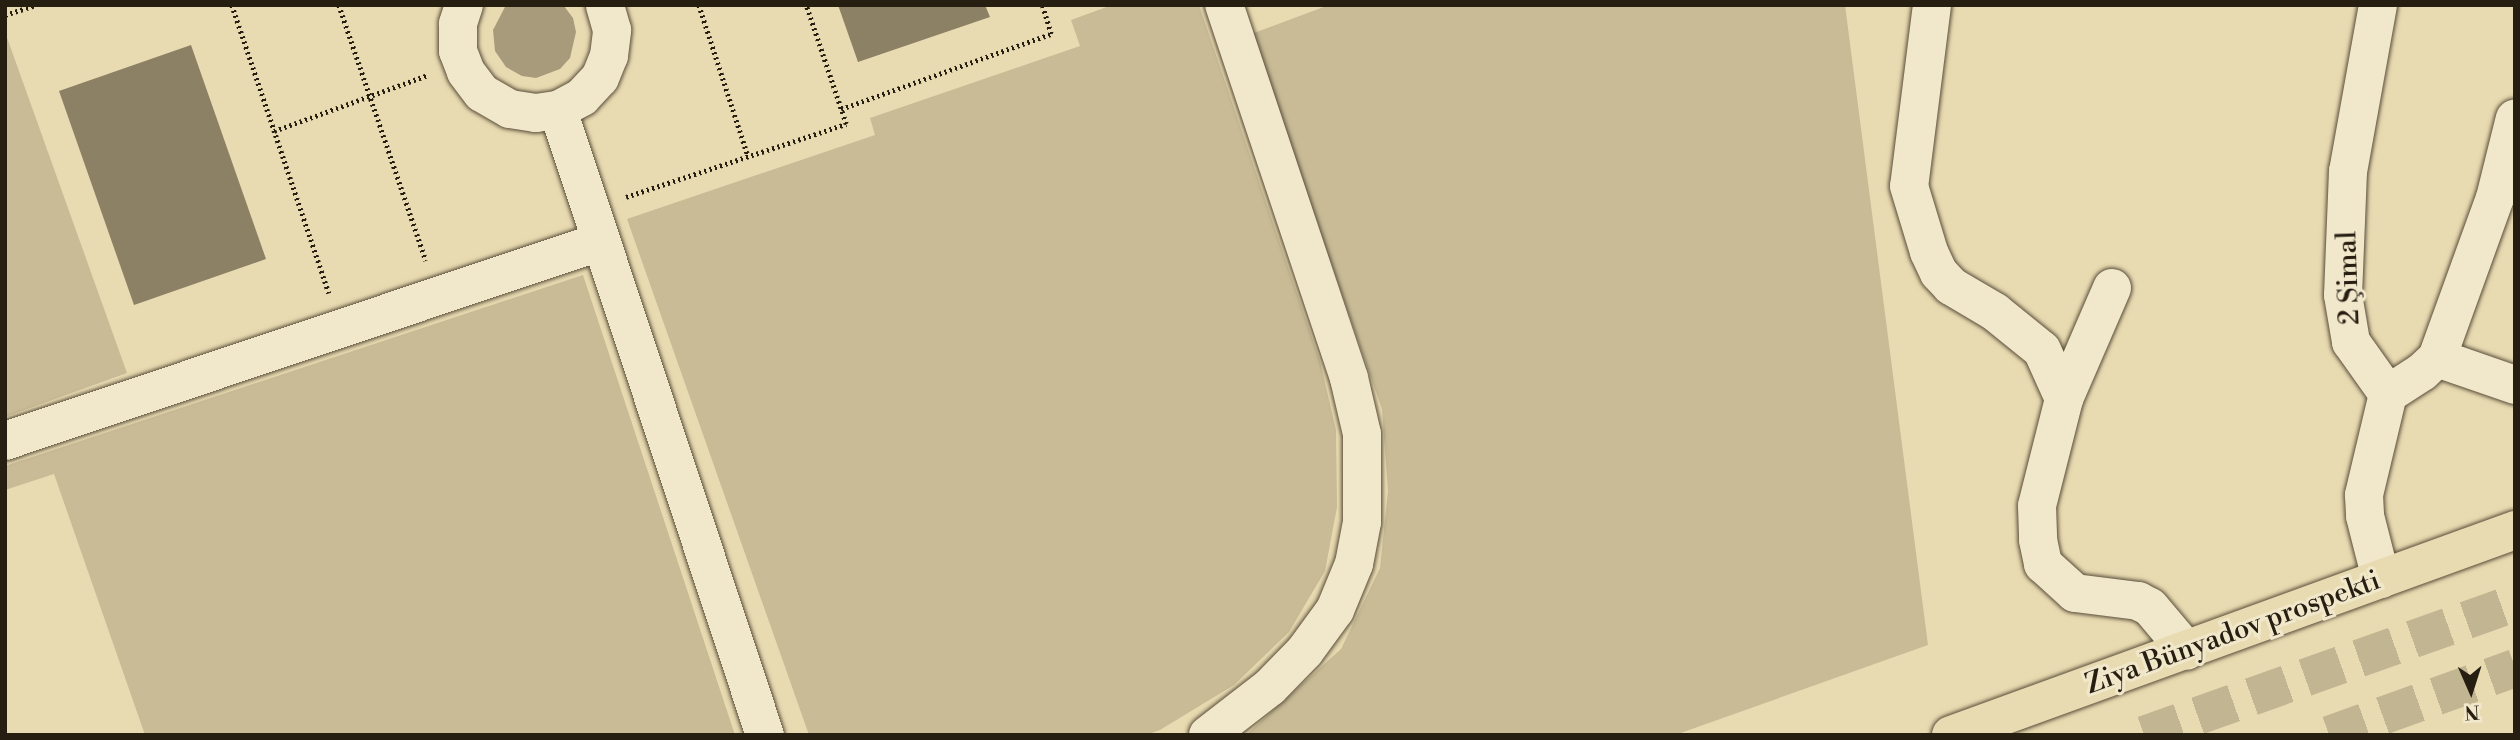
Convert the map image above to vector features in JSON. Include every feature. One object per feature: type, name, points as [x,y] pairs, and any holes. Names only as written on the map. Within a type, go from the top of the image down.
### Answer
[{"type":"main road","name":"Ziya Bünyadov prospekti","points":[[1951,735],[2515,530]]},
{"type":"street","points":[[464,5],[458,24],[458,51],[466,72],[482,93],[510,109],[536,113],[558,110],[582,97],[600,78],[609,56],[612,30],[605,5]]},
{"type":"street","points":[[1209,735],[1270,687],[1305,651],[1335,610],[1354,564],[1362,522],[1362,433],[1349,378],[1224,5]]},
{"type":"street","points":[[1932,5],[1909,186],[1929,252],[1939,273],[1951,286],[1995,312],[2042,350],[2064,399]]},
{"type":"street","name":"2 Şimal","points":[[2378,5],[2348,172],[2343,295],[2351,342],[2388,394]]},
{"type":"street","points":[[558,110],[594,226],[765,735]]},
{"type":"street","points":[[2381,579],[2365,516],[2364,495],[2388,394],[2422,372],[2437,358],[2495,198],[2515,118]]},
{"type":"street","points":[[5,441],[438,295],[594,226]]},
{"type":"street","points":[[2112,288],[2064,399],[2037,506],[2038,540],[2043,564],[2075,593],[2138,601],[2150,607],[2187,651]]},
{"type":"street","points":[[2437,358],[2515,385]]},
{"type":"path","points":[[5,15],[35,5]]},
{"type":"path","points":[[232,5],[340,327]]},
{"type":"path","points":[[339,5],[438,295]]},
{"type":"path","points":[[699,5],[748,156]]},
{"type":"path","points":[[594,226],[748,156],[846,124],[806,5]]},
{"type":"path","points":[[841,109],[1051,34],[1042,6],[1049,5]]},
{"type":"path","points":[[274,131],[463,63]]},
{"type":"shaded area","points":[[506,5],[564,6],[573,18],[576,32],[570,58],[560,69],[536,78],[522,76],[506,67],[495,51],[493,30]]},
{"type":"shaded area","points":[[1112,5],[1199,5],[1320,361],[1336,430],[1337,507],[1325,571],[1289,632],[1234,685],[1160,730],[1146,735],[809,735],[627,219],[875,135],[870,118],[1080,46],[1071,20]]},
{"type":"shaded area","points":[[1329,5],[1845,5],[1928,645],[1675,735],[1246,735],[1341,649],[1380,568],[1388,491],[1382,409],[1251,34]]},
{"type":"shaded area","points":[[5,32],[127,373],[5,417]]},
{"type":"shaded area","points":[[583,275],[735,735],[145,735],[54,474],[5,490],[5,466]]},
{"type":"building","points":[[838,5],[985,5],[990,17],[858,62]]},
{"type":"building","points":[[191,45],[266,259],[134,305],[59,91]]},
{"type":"tunnel","points":[[2144,735],[2515,603]]},
{"type":"tunnel","points":[[2329,735],[2515,668]]}]
